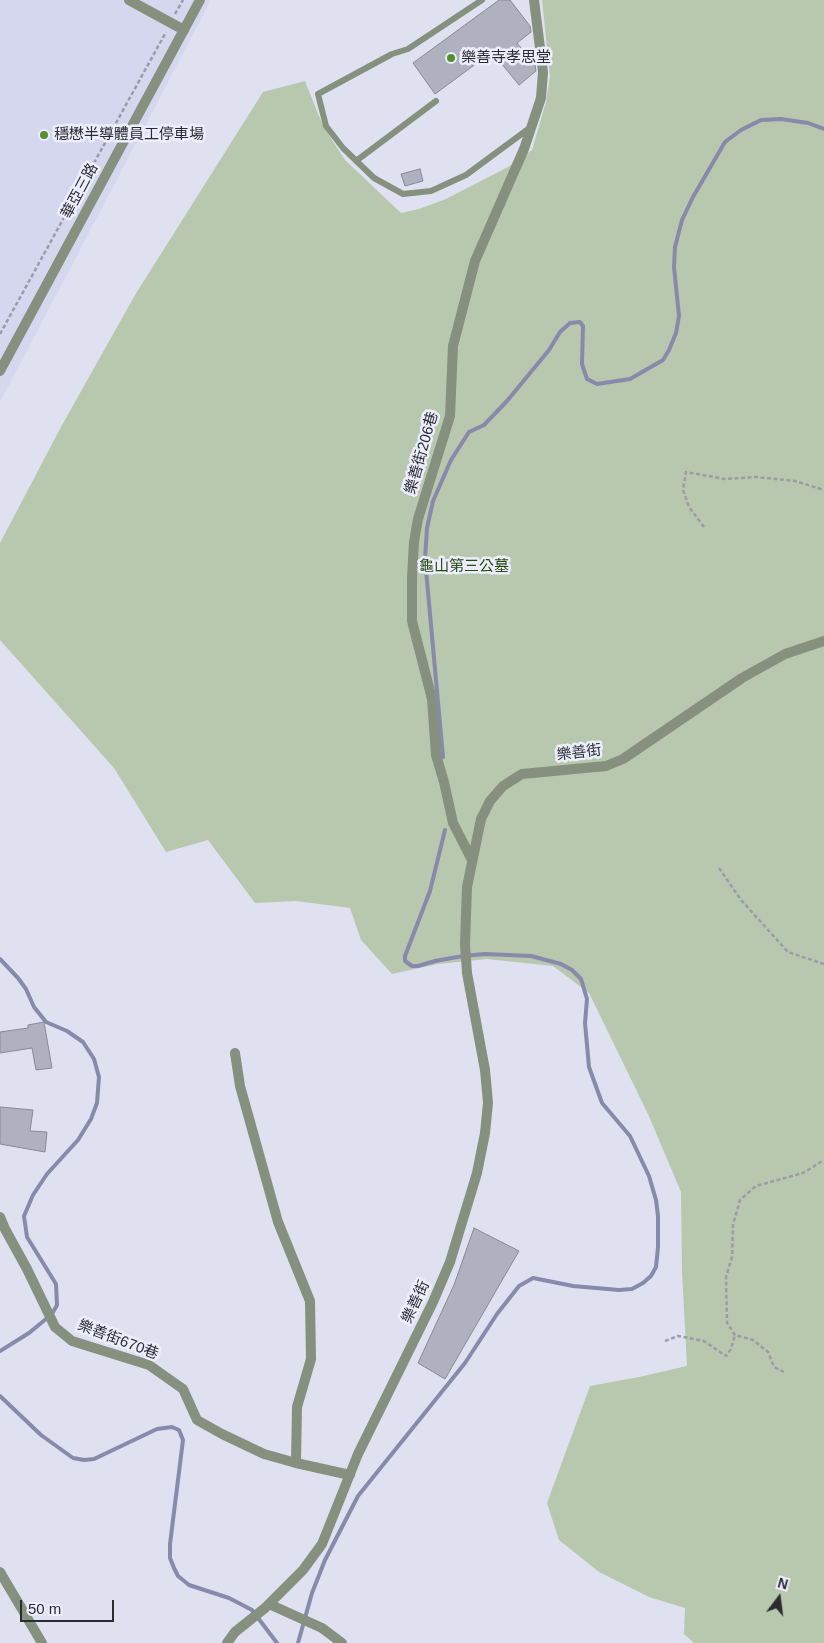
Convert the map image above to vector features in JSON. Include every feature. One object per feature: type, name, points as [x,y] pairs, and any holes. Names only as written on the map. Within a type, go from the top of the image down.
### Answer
[{"type":"street","points":[[129,0],[184,30]]},
{"type":"street","name":"華亞三路","points":[[0,371],[200,0]]},
{"type":"street","name":"樂善街206巷","points":[[472,860],[453,824],[436,755],[432,699],[412,621],[414,542],[418,520],[450,416],[454,346],[474,261],[506,192],[541,98],[543,72],[534,0]]},
{"type":"street","name":"樂善街","points":[[227,1643],[235,1632],[267,1606],[303,1570],[322,1544],[358,1454],[433,1302],[450,1262],[477,1173],[485,1133],[488,1103],[486,1070],[467,973],[465,944],[467,887],[481,819],[490,801],[503,786],[522,774],[606,766],[623,759],[742,678],[785,654],[824,641]]},
{"type":"street","points":[[235,1053],[240,1086],[278,1222],[310,1301],[311,1359],[297,1407],[296,1463]]},
{"type":"street","name":"樂善街670巷","points":[[0,1217],[5,1230],[28,1269],[55,1327],[72,1341],[150,1366],[183,1389],[198,1420],[222,1434],[264,1454],[350,1475]]},
{"type":"street","points":[[0,1572],[42,1643]]},
{"type":"street","points":[[267,1606],[322,1628],[342,1643]]},
{"type":"lane","points":[[482,0],[408,50],[392,54],[318,94],[326,126],[343,148],[374,178],[404,194],[431,191],[466,175],[531,127]]},
{"type":"lane","points":[[356,161],[436,100]]},
{"type":"path","points":[[0,334],[183,0]]},
{"type":"path","points":[[704,527],[689,507],[683,490],[686,472],[726,479],[756,477],[795,481],[824,490]]},
{"type":"path","points":[[718,868],[741,900],[788,952],[824,964]]},
{"type":"path","points":[[665,1341],[678,1336],[704,1341],[726,1356],[731,1349],[734,1335],[727,1323],[726,1277],[732,1257],[733,1224],[740,1200],[756,1186],[803,1173],[824,1160]]},
{"type":"path","points":[[734,1335],[753,1340],[768,1352],[774,1367],[784,1372]]},
{"type":"shaded area","points":[[0,0],[211,0],[0,402]]},
{"type":"green space","name":"龜山第三公墓","points":[[542,0],[824,0],[824,1643],[694,1643],[684,1634],[685,1608],[649,1597],[599,1572],[559,1540],[547,1503],[590,1386],[687,1366],[682,1271],[681,1192],[648,1114],[589,993],[553,966],[487,959],[438,964],[392,974],[361,940],[350,908],[296,901],[255,903],[208,840],[166,852],[114,768],[0,640],[0,543],[61,427],[135,295],[263,92],[305,81],[323,126],[345,160],[401,213],[419,209],[446,199],[508,167],[532,150],[546,102],[550,76]]},
{"type":"building","points":[[499,0],[510,0],[530,26],[531,32],[517,43],[535,65],[536,71],[519,85],[492,52],[435,94],[413,63]]},
{"type":"building","points":[[420,169],[423,181],[405,186],[401,174]]},
{"type":"building","points":[[44,1022],[52,1068],[36,1070],[32,1048],[0,1053],[0,1032],[28,1028],[28,1025]]},
{"type":"building","points":[[0,1107],[33,1110],[30,1131],[47,1132],[45,1152],[0,1144]]},
{"type":"building","points":[[474,1228],[519,1251],[445,1379],[418,1363],[454,1285]]},
{"type":"waterway","points":[[443,757],[425,559],[427,528],[433,501],[451,460],[469,432],[484,425],[507,401],[549,350],[560,332],[570,323],[580,322],[583,326],[582,364],[587,379],[597,384],[630,379],[663,360],[676,333],[679,316],[674,267],[675,247],[682,220],[725,142],[741,130],[761,120],[781,119],[808,123],[824,129]]},
{"type":"waterway","points":[[298,1643],[312,1593],[325,1560],[358,1496],[465,1363],[497,1314],[519,1286],[533,1278],[573,1286],[619,1290],[632,1289],[651,1276],[656,1267],[658,1247],[656,1200],[649,1176],[630,1136],[602,1103],[589,1067],[585,1023],[587,999],[581,979],[572,970],[561,964],[531,956],[485,954],[435,961],[418,966],[412,966],[405,961],[405,956],[430,891],[445,830]]},
{"type":"waterway","points":[[0,959],[18,978],[26,989],[34,1007],[46,1022],[67,1031],[83,1042],[94,1059],[99,1077],[97,1103],[91,1119],[78,1140],[47,1174],[33,1195],[24,1216],[27,1237],[56,1284],[57,1305],[52,1314],[29,1333],[0,1351]]},
{"type":"waterway","points":[[0,1396],[41,1435],[73,1458],[94,1459],[157,1429],[172,1427],[179,1430],[183,1440],[170,1544],[170,1558],[174,1568],[178,1576],[189,1585],[229,1598],[252,1610],[277,1643]]},
{"type":"place","name":"樂善寺孝思堂","points":[[451,58]]},
{"type":"place","name":"穩懋半導體員工停車場","points":[[44,135]]}]
